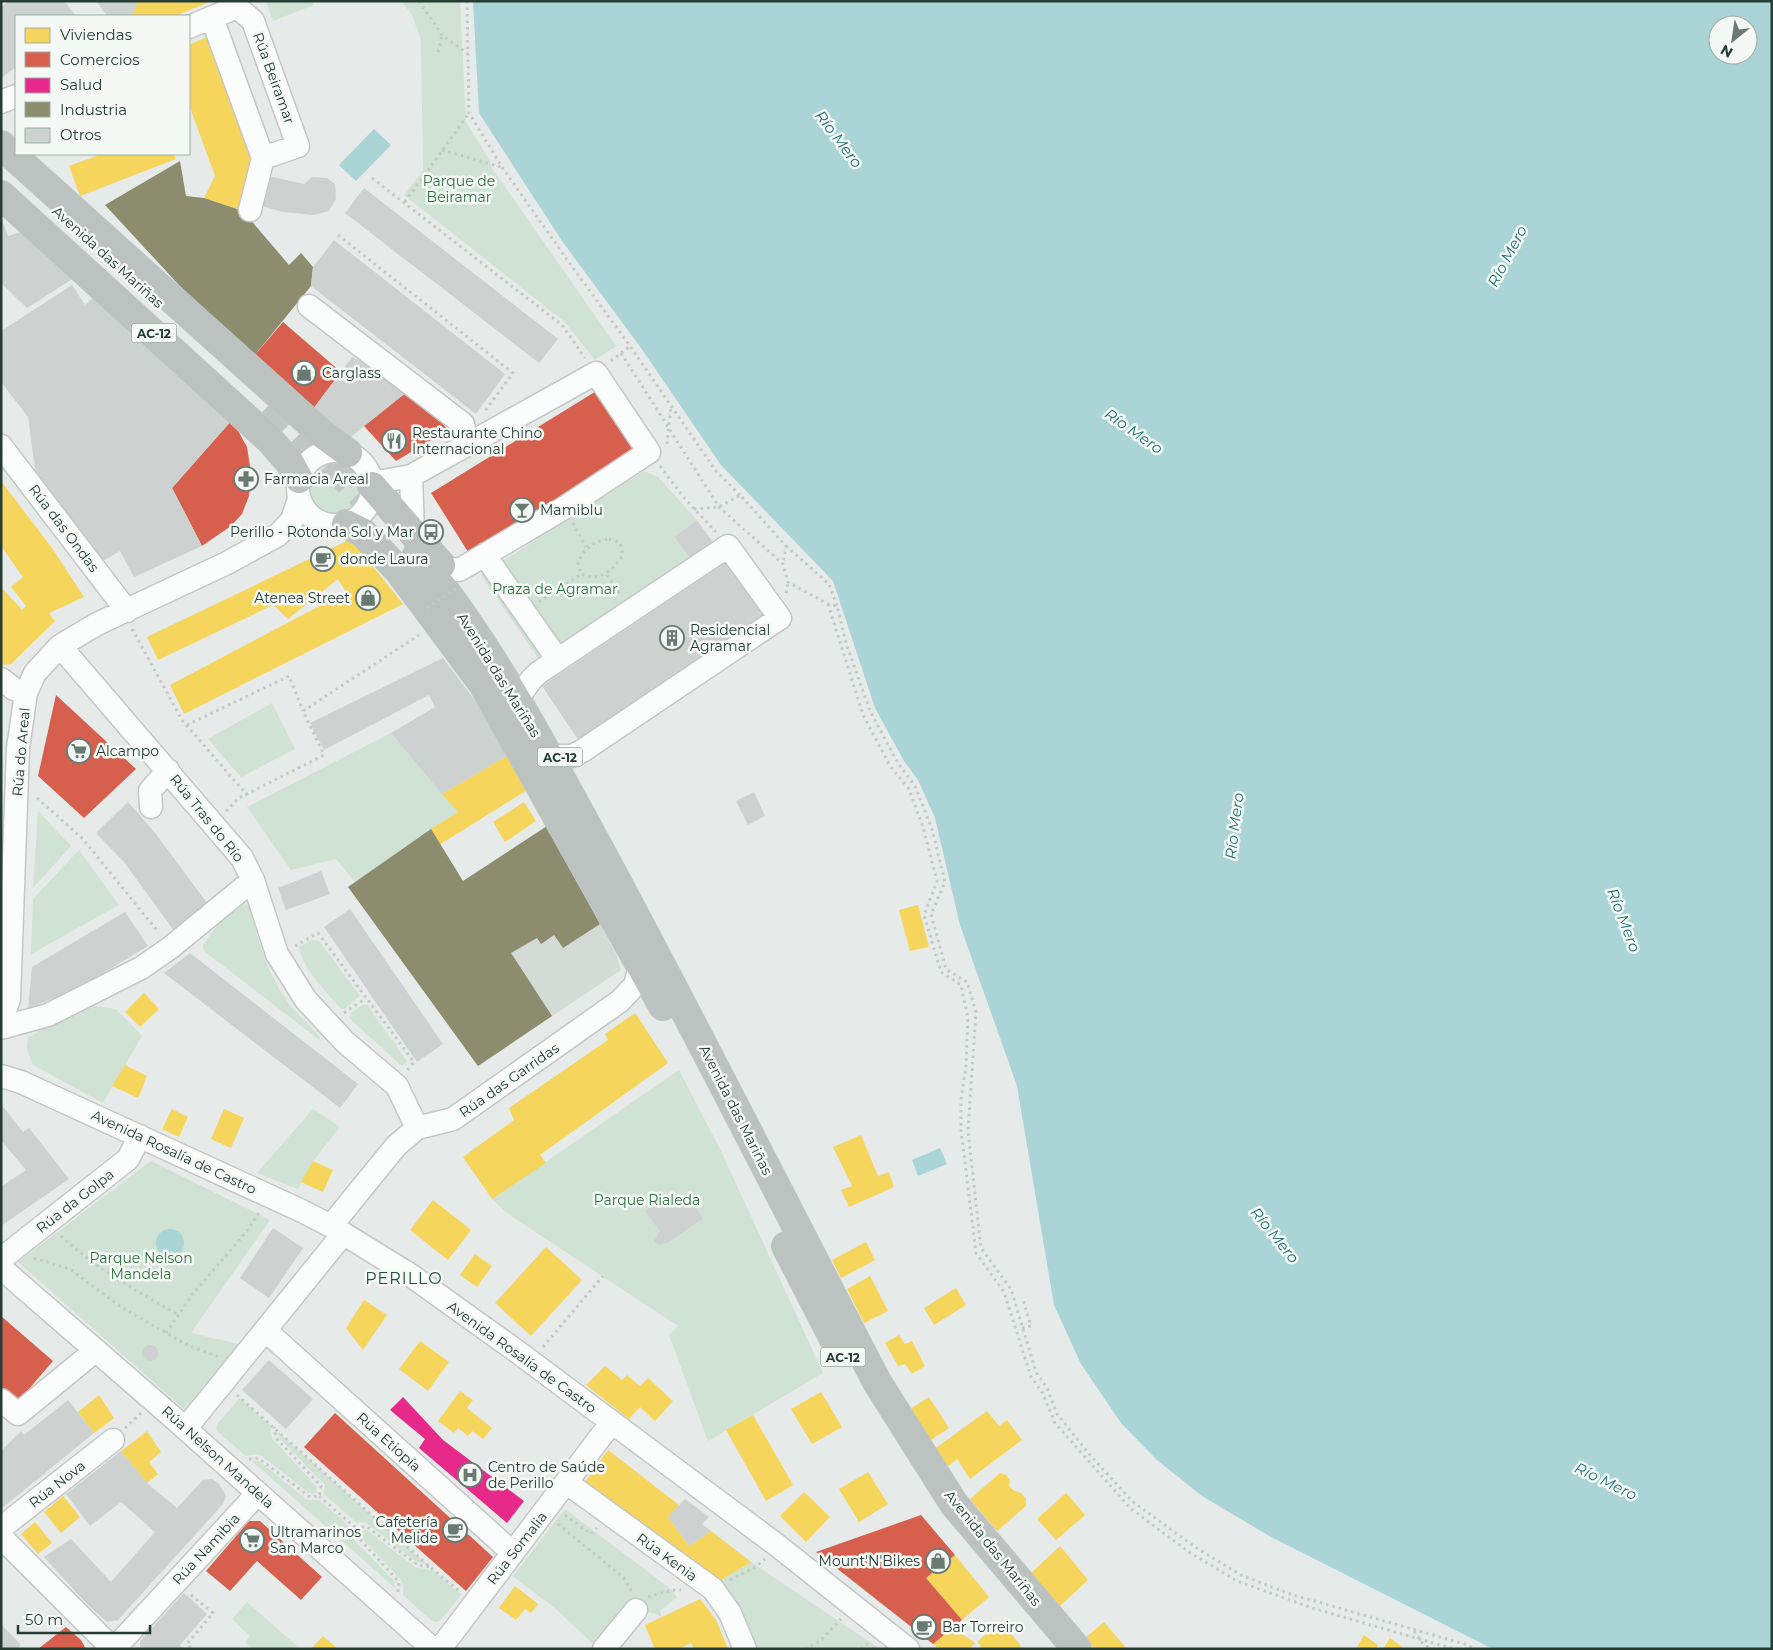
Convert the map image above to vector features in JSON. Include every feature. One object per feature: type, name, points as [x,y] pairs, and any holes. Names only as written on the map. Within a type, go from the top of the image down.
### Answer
[{"type":"highway","name":"AC-12","points":[[1,145],[322,434],[348,453]]},
{"type":"highway","name":"Avenida das Mariñas","points":[[1,161],[254,400],[1,181]]},
{"type":"highway","name":"AC-12","points":[[1,195],[270,440],[290,463],[299,489]]},
{"type":"highway","name":"AC-12","points":[[372,484],[412,550],[451,578],[523,691],[574,779],[666,960],[706,1053]]},
{"type":"highway","name":"AC-12","points":[[335,524],[362,532],[385,555],[433,615],[491,697],[640,967],[682,1035]]},
{"type":"highway","name":"Avenida das Mariñas","points":[[412,550],[511,713],[577,832],[682,1035],[807,1289],[866,1397],[919,1484],[1054,1649]]},
{"type":"highway","name":"Avenida das Mariñas","points":[[412,550],[446,593],[494,661],[543,746],[706,1053],[877,1382],[904,1427],[954,1504],[1077,1649]]},
{"type":"street","name":"Rúa Beiramar","points":[[190,27],[238,7],[253,21],[298,146],[263,158]]},
{"type":"street","points":[[212,18],[263,158],[250,210]]},
{"type":"street","points":[[1,102],[15,96]]},
{"type":"street","points":[[309,306],[463,424],[467,445]]},
{"type":"street","points":[[372,484],[411,476],[596,373],[661,458],[564,508],[459,570],[451,578]]},
{"type":"street","name":"Rúa das Ondas","points":[[1,446],[127,611]]},
{"type":"street","points":[[333,451],[348,453],[364,466],[372,484],[372,495],[367,508],[358,518],[335,524],[309,515],[299,489],[306,465],[318,455],[333,451]]},
{"type":"street","points":[[411,476],[412,550]]},
{"type":"street","name":"Rúa do Areal","points":[[278,535],[292,520],[299,489]]},
{"type":"street","name":"Rúa do Areal","points":[[1,1023],[9,999],[18,748],[26,693],[36,673],[60,646],[97,624],[227,563],[278,535],[302,527],[335,524]]},
{"type":"street","points":[[523,691],[530,680],[558,660],[728,546],[780,618],[582,752],[572,756],[560,756]]},
{"type":"street","points":[[486,554],[558,660]]},
{"type":"street","name":"Rúa Tras do Río","points":[[60,646],[214,823],[242,858],[253,880],[277,954],[306,1000],[345,1042],[397,1086],[417,1128]]},
{"type":"street","points":[[1,679],[14,689],[26,693]]},
{"type":"street","points":[[151,806],[150,791],[168,770]]},
{"type":"street","points":[[1,1028],[48,1015],[141,968],[170,948],[253,880]]},
{"type":"street","name":"Rúa das Garridas","points":[[337,1230],[396,1146],[417,1128],[453,1120],[620,1001],[635,985],[640,967]]},
{"type":"street","name":"Avenida Rosalía de Castro","points":[[1,1069],[11,1079],[270,1196],[337,1230],[409,1274],[515,1350],[778,1546],[908,1649]]},
{"type":"street","name":"Rúa da Golpa","points":[[5,1259],[128,1159],[140,1136]]},
{"type":"street","points":[[186,1428],[265,1330],[337,1230]]},
{"type":"street","name":"Rúa Nelson Mandela","points":[[5,1259],[95,1351],[186,1428],[433,1649]]},
{"type":"street","name":"Rúa Etiopía","points":[[265,1330],[513,1553]]},
{"type":"street","points":[[1,1400],[18,1414],[95,1351]]},
{"type":"street","name":"Rúa Somalia","points":[[440,1649],[611,1423]]},
{"type":"street","name":"Rúa Nova","points":[[1,1528],[112,1440]]},
{"type":"street","name":"Rúa Kenia","points":[[567,1483],[713,1589],[730,1613],[745,1649]]},
{"type":"street","name":"Rúa Namibia","points":[[114,1649],[258,1493]]},
{"type":"street","points":[[1,1537],[114,1649]]},
{"type":"street","points":[[604,1649],[637,1606]]},
{"type":"path","points":[[419,1],[442,35],[469,54]]},
{"type":"path","points":[[467,1],[469,113],[502,167],[672,405],[716,471],[786,546],[829,584],[837,606],[846,643],[870,711],[898,763],[915,786],[932,829],[945,882],[931,914],[946,969],[967,982],[976,1012],[968,1131],[981,1248],[1011,1289],[1036,1372],[1047,1388],[1057,1414],[1090,1455],[1132,1501],[1195,1547],[1241,1575],[1290,1594],[1474,1649]]},
{"type":"path","points":[[438,52],[442,35]]},
{"type":"path","points":[[405,202],[469,113]]},
{"type":"path","points":[[442,150],[502,167]]},
{"type":"path","points":[[372,178],[562,325],[596,373]]},
{"type":"path","points":[[338,235],[513,373],[489,407]]},
{"type":"path","points":[[630,346],[621,353],[719,507],[783,564]]},
{"type":"path","points":[[672,405],[670,430],[661,458],[694,509],[728,546]]},
{"type":"path","points":[[694,509],[719,507],[740,495]]},
{"type":"path","points":[[564,508],[586,547]]},
{"type":"path","points":[[609,539],[620,543],[623,555],[607,575],[590,578],[580,574],[578,563],[586,547],[596,541],[609,539]]},
{"type":"path","points":[[786,546],[783,564],[788,582],[828,604],[837,606]]},
{"type":"path","points":[[524,612],[580,574]]},
{"type":"path","points":[[303,711],[433,615],[451,578]]},
{"type":"path","points":[[828,604],[863,715],[890,766],[909,789],[923,827],[937,881],[924,915],[941,972],[961,985],[968,1018],[966,1066],[961,1100],[961,1130],[976,1253],[1004,1292],[1031,1377],[1042,1392],[1055,1423],[1130,1508],[1189,1552],[1237,1581],[1312,1608],[1454,1649]]},
{"type":"path","points":[[127,611],[138,642],[187,725],[247,795]]},
{"type":"path","points":[[187,725],[289,676],[324,755],[239,798],[214,823]]},
{"type":"path","points":[[18,780],[83,839],[170,948]]},
{"type":"path","points":[[295,946],[318,933],[414,1062],[397,1086]]},
{"type":"path","points":[[342,1015],[366,998]]},
{"type":"path","points":[[166,1333],[192,1295],[247,1232],[270,1196]]},
{"type":"path","points":[[48,1223],[76,1250],[120,1282],[179,1316]]},
{"type":"path","points":[[5,1259],[70,1269],[121,1307],[184,1344],[238,1364]]},
{"type":"path","points":[[515,1350],[538,1353],[603,1276]]},
{"type":"path","points":[[1022,1328],[1031,1326],[1023,1300]]},
{"type":"path","points":[[232,1401],[237,1394],[430,1567],[465,1595]]},
{"type":"path","points":[[112,1440],[154,1400]]},
{"type":"path","points":[[274,1426],[276,1438],[320,1486],[320,1496]]},
{"type":"path","points":[[253,1466],[246,1460],[258,1458],[310,1497],[320,1496],[357,1529],[357,1536],[399,1582],[398,1596],[391,1589]]},
{"type":"path","points":[[565,1514],[592,1534],[594,1531]]},
{"type":"path","points":[[557,1524],[624,1578],[637,1606],[672,1590]]},
{"type":"path","points":[[357,1529],[366,1526],[418,1565],[430,1567]]},
{"type":"path","points":[[176,1581],[213,1613],[187,1644],[192,1649]]},
{"type":"path","points":[[805,1649],[820,1641],[839,1622],[851,1604]]},
{"type":"path","points":[[1414,1631],[1431,1649]]},
{"type":"shaded area","points":[[565,859],[616,954],[621,970],[478,1066],[362,903],[463,881],[483,911]]},
{"type":"green space","points":[[266,1],[312,1],[314,5],[273,21]]},
{"type":"green space","name":"Parque de Beiramar","points":[[401,1],[460,1],[466,122],[489,159],[492,168],[616,346],[595,360],[564,321],[404,195],[423,171],[421,40],[412,15]]},
{"type":"green space","points":[[330,459],[342,459],[357,467],[365,482],[365,494],[357,509],[342,517],[330,517],[315,509],[307,494],[307,482],[315,467]]},
{"type":"green space","name":"Praza de Agramar","points":[[644,471],[658,477],[697,520],[674,537],[690,558],[540,661],[481,575]]},
{"type":"green space","points":[[272,703],[295,749],[241,777],[208,739]]},
{"type":"green space","points":[[391,733],[458,812],[355,882],[336,859],[291,870],[247,807]]},
{"type":"green space","points":[[38,811],[71,846],[33,888]]},
{"type":"green space","points":[[79,850],[119,905],[31,954],[33,899]]},
{"type":"green space","points":[[245,904],[250,907],[260,946],[275,981],[289,1004],[322,1042],[204,951],[203,945],[223,917]]},
{"type":"green space","points":[[312,940],[319,941],[360,996],[344,1009],[341,1009],[322,988],[301,956],[299,947]]},
{"type":"green space","points":[[87,1005],[116,1009],[142,1036],[103,1103],[33,1065],[27,1049],[28,1038],[56,1020]]},
{"type":"green space","points":[[363,1005],[367,1005],[407,1061],[402,1066],[349,1018],[352,1012]]},
{"type":"green space","name":"Parque Rialeda","points":[[679,1070],[721,1151],[823,1373],[708,1441],[669,1335],[678,1326],[508,1214],[492,1199]]},
{"type":"green space","points":[[313,1109],[340,1127],[313,1161],[298,1189],[257,1173]]},
{"type":"green space","name":"Parque Nelson Mandela","points":[[151,1161],[270,1220],[191,1333],[243,1345],[185,1410],[18,1262]]},
{"type":"green space","points":[[240,1398],[270,1425],[272,1438],[316,1486],[317,1491],[314,1494],[309,1493],[262,1456],[257,1454],[246,1456],[218,1432],[216,1428],[218,1423]]},
{"type":"green space","points":[[278,1432],[426,1564],[417,1562],[365,1522],[357,1523],[324,1494],[325,1485],[280,1439]]},
{"type":"green space","points":[[252,1461],[259,1461],[307,1500],[319,1500],[351,1528],[355,1541],[394,1581],[395,1588]]},
{"type":"green space","points":[[565,1509],[672,1590],[677,1597],[660,1611],[662,1617],[654,1613],[644,1612],[596,1647],[556,1609],[513,1576]]},
{"type":"green space","points":[[363,1530],[367,1530],[415,1567],[434,1571],[461,1595],[441,1620],[437,1622],[432,1621],[403,1595],[403,1584],[400,1579],[362,1538],[360,1533]]},
{"type":"green space","points":[[751,1562],[880,1649],[756,1649],[732,1596],[718,1582]]},
{"type":"green space","points":[[247,1602],[297,1646],[295,1649],[253,1649],[245,1642],[250,1636],[232,1619]]},
{"type":"water","name":"Río Mero","points":[[473,1],[1772,1],[1772,1649],[1493,1649],[1271,1537],[1202,1496],[1157,1460],[1121,1423],[1081,1364],[1054,1305],[1017,1086],[960,925],[935,818],[918,780],[904,761],[875,708],[833,581],[721,465],[641,348],[562,241],[479,113]]},
{"type":"water","points":[[374,129],[391,145],[356,181],[339,165]]},
{"type":"water","points":[[940,1148],[947,1164],[918,1176],[912,1160]]},
{"type":"water","points":[[170,1229],[180,1233],[184,1243],[180,1253],[170,1257],[160,1253],[156,1243],[160,1233]]},
{"type":"building: Viviendas","points":[[138,1],[211,1],[178,15],[132,15]]},
{"type":"building: Viviendas","points":[[209,36],[258,170],[243,211],[204,198],[215,176],[190,108],[190,45]]},
{"type":"building: Viviendas","points":[[99,155],[174,155],[176,159],[80,196],[69,166]]},
{"type":"building: Viviendas","points":[[1,481],[52,548],[84,597],[49,613],[55,621],[11,664],[1,665],[1,587],[22,610],[26,606],[11,587],[23,577],[1,546]]},
{"type":"building: Viviendas","points":[[351,539],[403,604],[184,714],[170,685],[346,592],[338,579],[288,619],[273,605],[158,660],[147,637]]},
{"type":"building: Viviendas","points":[[510,754],[529,789],[439,845],[431,829],[458,812],[442,794]]},
{"type":"building: Viviendas","points":[[524,802],[536,821],[505,842],[493,822]]},
{"type":"building: Viviendas","points":[[918,905],[929,947],[910,951],[899,910]]},
{"type":"building: Viviendas","points":[[144,993],[159,1009],[140,1027],[125,1012]]},
{"type":"building: Viviendas","points":[[635,1013],[668,1063],[540,1155],[546,1163],[492,1199],[463,1157],[514,1120],[509,1108],[608,1040],[605,1034]]},
{"type":"building: Viviendas","points":[[125,1065],[147,1076],[138,1098],[112,1086]]},
{"type":"building: Viviendas","points":[[172,1109],[188,1117],[179,1137],[162,1129]]},
{"type":"building: Viviendas","points":[[224,1109],[244,1118],[231,1148],[211,1139]]},
{"type":"building: Viviendas","points":[[861,1135],[878,1176],[889,1172],[894,1187],[849,1207],[841,1190],[852,1186],[833,1147]]},
{"type":"building: Viviendas","points":[[313,1161],[333,1170],[323,1192],[301,1182]]},
{"type":"building: Viviendas","points":[[433,1200],[471,1230],[448,1260],[410,1230]]},
{"type":"building: Viviendas","points":[[866,1242],[875,1260],[841,1278],[832,1260]]},
{"type":"building: Viviendas","points":[[546,1247],[582,1280],[531,1336],[495,1303]]},
{"type":"building: Viviendas","points":[[475,1254],[492,1266],[477,1287],[460,1275]]},
{"type":"building: Viviendas","points":[[870,1276],[888,1311],[864,1323],[847,1289]]},
{"type":"building: Viviendas","points":[[956,1288],[966,1305],[934,1325],[924,1308]]},
{"type":"building: Viviendas","points":[[364,1300],[387,1315],[363,1350],[346,1328]]},
{"type":"building: Viviendas","points":[[899,1335],[905,1344],[912,1341],[925,1366],[912,1374],[905,1364],[898,1366],[885,1343]]},
{"type":"building: Viviendas","points":[[420,1341],[449,1362],[428,1391],[399,1369]]},
{"type":"building: Viviendas","points":[[605,1366],[622,1380],[627,1375],[640,1386],[648,1378],[673,1401],[655,1421],[640,1407],[629,1419],[586,1385]]},
{"type":"building: Viviendas","points":[[460,1391],[473,1400],[467,1408],[492,1428],[483,1439],[472,1431],[468,1436],[458,1428],[454,1433],[438,1421]]},
{"type":"building: Viviendas","points":[[821,1392],[842,1427],[812,1444],[791,1409]]},
{"type":"building: Viviendas","points":[[99,1395],[114,1418],[94,1433],[78,1412]]},
{"type":"building: Viviendas","points":[[929,1397],[949,1428],[928,1442],[909,1410]]},
{"type":"building: Viviendas","points":[[987,1411],[999,1426],[1007,1420],[1022,1440],[970,1479],[957,1459],[946,1468],[933,1450]]},
{"type":"building: Viviendas","points":[[753,1415],[793,1485],[766,1501],[726,1430]]},
{"type":"building: Viviendas","points":[[147,1431],[161,1452],[149,1462],[158,1474],[147,1483],[121,1451]]},
{"type":"building: Viviendas","points":[[608,1450],[679,1505],[668,1517],[689,1546],[711,1531],[751,1562],[718,1582],[585,1482]]},
{"type":"building: Viviendas","points":[[868,1472],[888,1504],[859,1522],[839,1489]]},
{"type":"building: Viviendas","points":[[1000,1473],[1006,1475],[1010,1480],[1009,1486],[1013,1490],[1021,1493],[1026,1499],[1026,1506],[997,1531],[970,1499]]},
{"type":"building: Viviendas","points":[[804,1492],[830,1517],[806,1542],[780,1516]]},
{"type":"building: Viviendas","points":[[1066,1493],[1085,1515],[1056,1540],[1037,1519]]},
{"type":"building: Viviendas","points":[[63,1496],[80,1517],[61,1533],[44,1512]]},
{"type":"building: Viviendas","points":[[35,1522],[52,1543],[38,1554],[21,1534]]},
{"type":"building: Viviendas","points":[[1060,1546],[1088,1580],[1059,1607],[1031,1573]]},
{"type":"building: Viviendas","points":[[955,1555],[989,1597],[962,1620],[926,1578]]},
{"type":"building: Viviendas","points":[[515,1586],[538,1604],[531,1613],[525,1609],[516,1620],[499,1608]]},
{"type":"building: Viviendas","points":[[700,1599],[716,1620],[728,1649],[694,1649],[691,1643],[679,1649],[655,1649],[645,1625]]},
{"type":"building: Viviendas","points":[[1001,1621],[1021,1646],[1018,1649],[978,1649],[981,1646],[977,1642]]},
{"type":"building: Viviendas","points":[[1104,1622],[1127,1649],[1095,1649],[1085,1638]]},
{"type":"building: Viviendas","points":[[953,1627],[975,1643],[970,1649],[940,1649],[933,1644]]},
{"type":"building: Viviendas","points":[[1364,1635],[1378,1645],[1376,1649],[1356,1649]]},
{"type":"building: Viviendas","points":[[323,1636],[338,1649],[311,1649]]},
{"type":"building: Viviendas","points":[[1390,1638],[1405,1649],[1383,1649]]},
{"type":"building: Comercios","points":[[283,322],[341,372],[313,409],[254,356]]},
{"type":"building: Comercios","points":[[598,390],[636,451],[470,555],[431,493]]},
{"type":"building: Comercios","points":[[408,391],[425,403],[448,430],[396,461],[364,426]]},
{"type":"building: Comercios","points":[[232,420],[247,447],[251,473],[249,496],[242,514],[231,526],[202,546],[172,488]]},
{"type":"building: Comercios","name":"Alcampo","points":[[56,695],[136,769],[84,818],[38,776]]},
{"type":"building: Comercios","points":[[1,1316],[53,1361],[16,1404],[1,1392]]},
{"type":"building: Comercios","points":[[335,1413],[493,1557],[466,1591],[304,1447]]},
{"type":"building: Comercios","points":[[921,1515],[955,1555],[926,1578],[962,1620],[933,1644],[816,1552]]},
{"type":"building: Comercios","points":[[249,1521],[260,1521],[322,1577],[301,1600],[257,1561],[230,1591],[206,1571]]},
{"type":"building: Comercios","points":[[66,1627],[81,1640],[86,1649],[38,1649]]},
{"type":"building: Salud","name":"Centro de Saúde de Perillo","points":[[403,1397],[443,1440],[524,1501],[507,1523],[419,1448],[425,1439],[390,1410]]},
{"type":"building: Industria","points":[[180,161],[186,196],[204,198],[243,211],[289,265],[301,253],[313,267],[311,286],[254,356],[203,311],[105,205]]},
{"type":"building: Industria","points":[[547,826],[600,924],[563,948],[554,935],[541,944],[537,938],[511,953],[552,1016],[478,1066],[348,887],[431,829],[463,881]]},
{"type":"building: Otros","points":[[9,1],[64,1],[75,15],[15,15],[15,68],[1,78],[1,7]]},
{"type":"building: Otros","points":[[96,1],[138,1],[132,15],[106,15]]},
{"type":"building: Otros","points":[[268,176],[304,184],[312,177],[327,178],[335,184],[336,199],[329,211],[313,215],[283,212],[258,205]]},
{"type":"building: Otros","points":[[364,188],[558,339],[539,363],[345,213]]},
{"type":"building: Otros","points":[[1,217],[8,236],[24,231],[74,278],[27,308],[1,283]]},
{"type":"building: Otros","points":[[334,240],[505,374],[476,414],[311,286],[313,267]]},
{"type":"building: Otros","points":[[72,285],[85,305],[95,296],[232,420],[172,488],[202,546],[134,577],[120,551],[101,562],[36,476],[28,417],[1,382],[1,331]]},
{"type":"building: Otros","points":[[352,357],[383,372],[408,391],[347,440],[313,409]]},
{"type":"building: Otros","points":[[697,520],[712,541],[690,558],[674,537]]},
{"type":"building: Otros","name":"Residencial Agramar","points":[[729,560],[766,614],[579,741],[542,686]]},
{"type":"building: Otros","points":[[443,658],[492,723],[510,754],[442,794],[391,733],[435,707],[429,695],[324,750],[310,723]]},
{"type":"building: Otros","points":[[754,792],[765,816],[748,825],[736,801]]},
{"type":"building: Otros","points":[[128,802],[156,834],[210,907],[175,932],[124,862],[96,833]]},
{"type":"building: Otros","points":[[321,871],[330,894],[286,910],[278,888]]},
{"type":"building: Otros","points":[[350,909],[443,1044],[417,1062],[324,927]]},
{"type":"building: Otros","points":[[125,912],[148,946],[85,984],[28,1009],[32,967]]},
{"type":"building: Otros","points":[[190,953],[358,1084],[340,1108],[164,973]]},
{"type":"building: Otros","points":[[1,1104],[23,1132],[29,1128],[69,1179],[1,1226],[1,1187],[26,1170],[1,1140]]},
{"type":"building: Otros","points":[[671,1193],[677,1194],[680,1199],[687,1195],[703,1218],[669,1242],[659,1245],[654,1241],[660,1231],[645,1211]]},
{"type":"building: Otros","points":[[273,1228],[303,1248],[269,1298],[240,1278]]},
{"type":"building: Otros","points":[[147,1345],[153,1345],[158,1350],[156,1359],[147,1361],[142,1356],[142,1350]]},
{"type":"building: Otros","points":[[269,1360],[313,1399],[286,1429],[242,1390]]},
{"type":"building: Otros","points":[[68,1400],[94,1433],[1,1509],[1,1451],[21,1431],[24,1435]]},
{"type":"building: Otros","points":[[121,1451],[147,1483],[177,1508],[203,1480],[212,1479],[219,1484],[226,1496],[223,1504],[118,1620],[107,1622],[87,1604],[44,1557],[71,1539],[111,1582],[155,1532],[121,1502],[90,1526],[66,1494]]},
{"type":"building: Otros","points":[[685,1499],[709,1517],[702,1524],[711,1531],[689,1546],[668,1517]]},
{"type":"building: Otros","points":[[184,1593],[207,1614],[180,1645],[184,1649],[140,1649],[140,1641]]},
{"type":"building: Otros","points":[[1,1624],[20,1644],[19,1649],[1,1649]]},
{"type":"tunnel","points":[[270,404],[389,524]]},
{"type":"place","name":"Carglass","points":[[304,373]]},
{"type":"place","name":"Restaurante Chino Internacional","points":[[394,441]]},
{"type":"place","name":"Farmacia Areal","points":[[246,479]]},
{"type":"place","name":"Mamiblu","points":[[522,510]]},
{"type":"place","name":"Perillo - Rotonda Sol y Mar","points":[[431,532]]},
{"type":"place","name":"donde Laura","points":[[323,559]]},
{"type":"place","name":"Atenea Street","points":[[368,598]]},
{"type":"place","name":"Residencial Agramar","points":[[672,638]]},
{"type":"place","name":"Alcampo","points":[[79,751]]},
{"type":"place","name":"Centro de Saúde de Perillo","points":[[470,1475]]},
{"type":"place","name":"Cafetería Melide","points":[[455,1530]]},
{"type":"place","name":"Ultramarinos San Marco","points":[[252,1540]]},
{"type":"place","name":"Mount'N'Bikes","points":[[938,1561]]},
{"type":"place","name":"Bar Torreiro","points":[[924,1627]]},
{"type":"district","name":"PERILLO","points":[[404,1278]]}]
